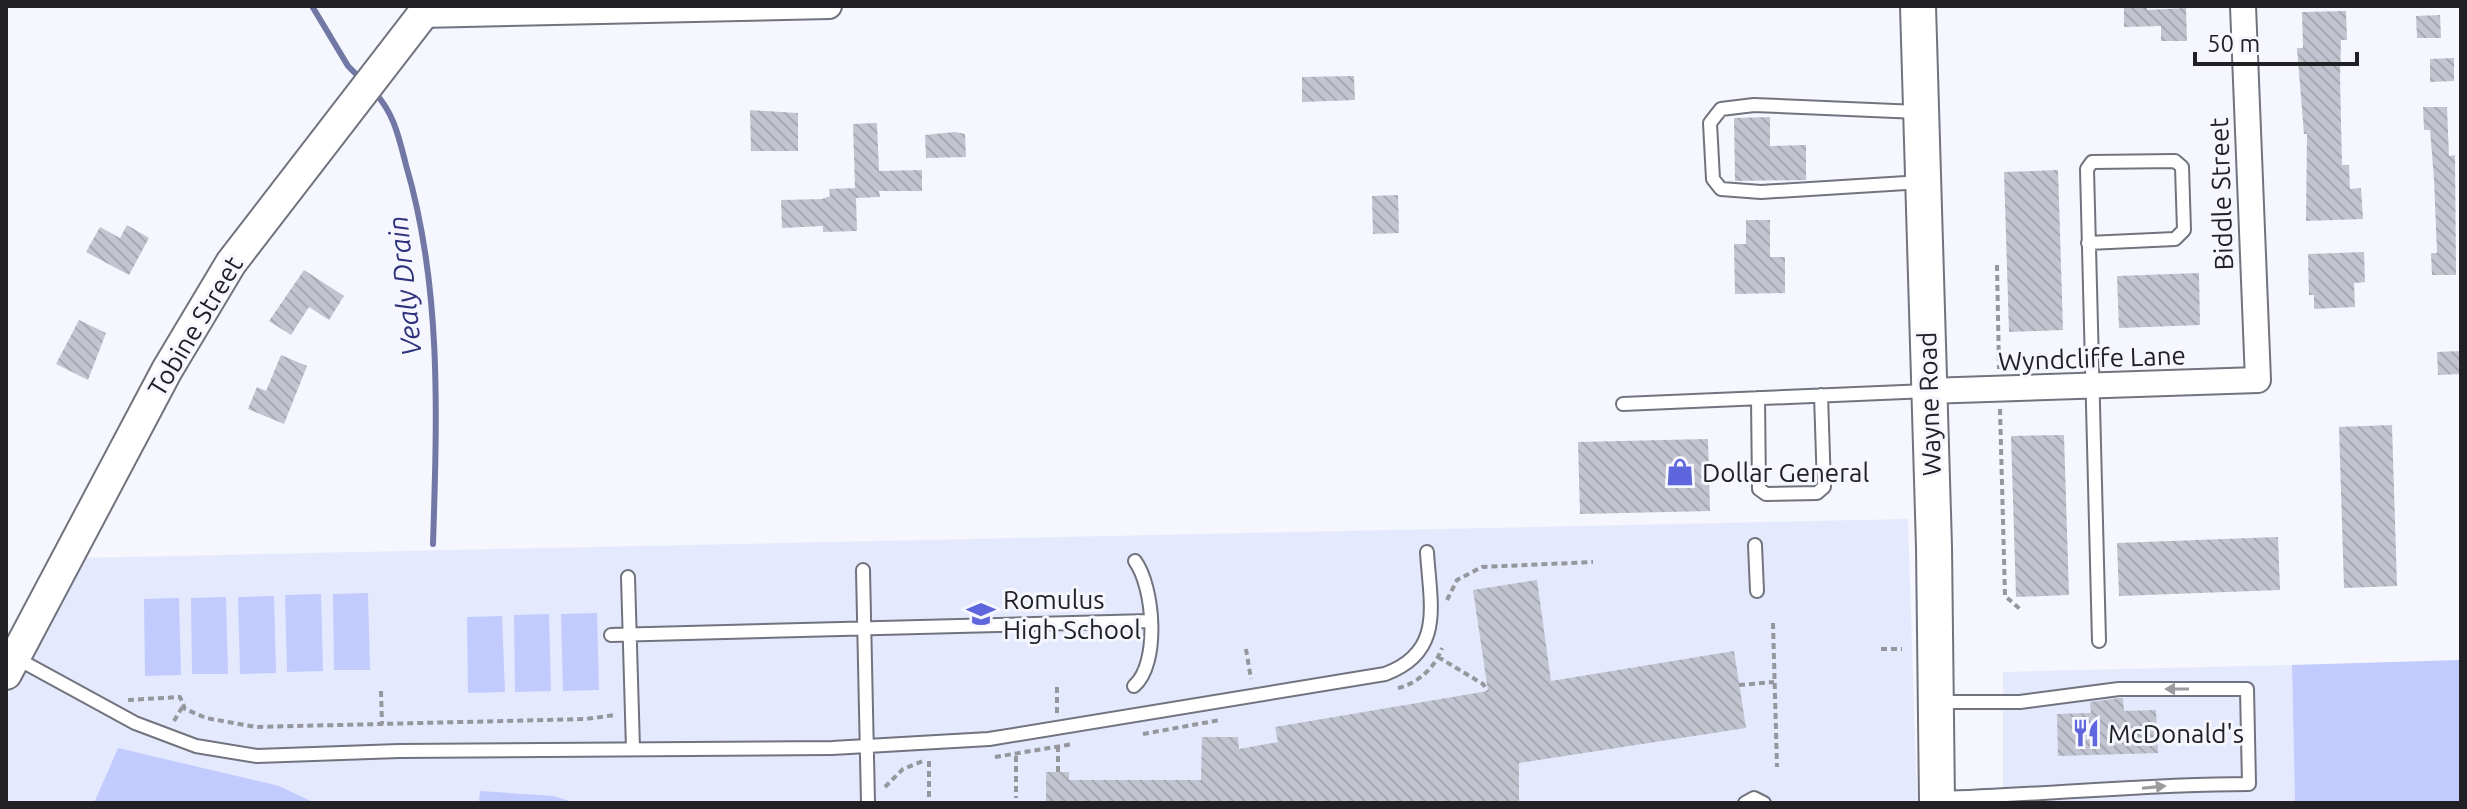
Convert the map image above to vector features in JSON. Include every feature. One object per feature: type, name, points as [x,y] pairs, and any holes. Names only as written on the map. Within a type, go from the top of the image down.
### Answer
[{"type":"main road","name":"Wayne Road","points":[[1918,6],[1936,800]]},
{"type":"street","points":[[425,11],[829,6]]},
{"type":"street","name":"Biddle Street","points":[[2243,6],[2258,380]]},
{"type":"street","name":"Tobine Street","points":[[10,666],[167,370],[231,263],[425,11]]},
{"type":"street","name":"Wyndcliffe Lane","points":[[1927,391],[2258,380]]},
{"type":"lane","points":[[1921,112],[1754,105],[1721,109],[1710,123],[1713,179],[1721,189],[1761,192],[1922,182]]},
{"type":"lane","points":[[2088,243],[2175,239],[2184,230],[2182,167],[2175,161],[2092,162],[2087,169],[2088,243],[2099,641]]},
{"type":"lane","points":[[1623,404],[1927,391]]},
{"type":"lane","points":[[1758,398],[1759,489],[1766,494],[1817,493],[1824,487],[1821,395]]},
{"type":"lane","points":[[1755,545],[1757,591]]},
{"type":"lane","points":[[10,666],[135,723],[196,746],[257,756],[870,746],[989,739],[1385,674],[1402,668],[1420,652],[1430,632],[1427,552]]},
{"type":"lane","points":[[1134,686],[1146,676],[1150,659],[1148,590],[1135,561]]},
{"type":"lane","points":[[863,570],[870,746],[868,803]]},
{"type":"lane","points":[[628,577],[633,749]]},
{"type":"lane","points":[[611,635],[865,631],[1149,621]]},
{"type":"lane","points":[[1935,702],[2020,702],[2119,689],[2247,689],[2249,768],[2249,784],[2177,784],[2084,793],[1936,800]]},
{"type":"lane","points":[[1745,803],[1754,798],[1764,803]]},
{"type":"path","points":[[1997,265],[1999,371]]},
{"type":"path","points":[[2000,399],[2005,596],[2020,609]]},
{"type":"path","points":[[1446,602],[1457,580],[1482,567],[1593,562]]},
{"type":"path","points":[[1773,623],[1777,767]]},
{"type":"path","points":[[1388,690],[1418,681],[1438,657],[1442,645]]},
{"type":"path","points":[[1246,649],[1251,683]]},
{"type":"path","points":[[1881,649],[1902,649]]},
{"type":"path","points":[[1438,657],[1483,684],[1488,691]]},
{"type":"path","points":[[1739,685],[1774,682]]},
{"type":"path","points":[[1057,687],[1057,716]]},
{"type":"path","points":[[381,691],[382,724]]},
{"type":"path","points":[[124,701],[180,697],[185,709],[206,718],[256,727],[586,719],[615,716],[614,706]]},
{"type":"path","points":[[1143,734],[1227,719]]},
{"type":"path","points":[[1058,740],[1058,772]]},
{"type":"path","points":[[987,757],[1016,756],[1084,742]]},
{"type":"path","points":[[1016,756],[1016,798]]},
{"type":"path","points":[[883,797],[886,784],[903,769],[929,758],[944,758]]},
{"type":"path","points":[[929,758],[929,797]]},
{"type":"shaded area","name":"Romulus High School","points":[[1908,519],[1917,803],[6,803],[6,699],[80,558]]},
{"type":"shaded area","points":[[368,593],[370,670],[334,670],[333,594]]},
{"type":"shaded area","points":[[321,594],[323,671],[287,672],[285,595]]},
{"type":"shaded area","points":[[274,596],[276,673],[240,674],[238,597]]},
{"type":"shaded area","points":[[226,597],[228,674],[192,674],[191,598]]},
{"type":"shaded area","points":[[179,598],[181,675],[145,676],[144,599]]},
{"type":"shaded area","points":[[597,613],[599,690],[563,691],[561,614]]},
{"type":"shaded area","points":[[549,614],[551,691],[515,692],[514,615]]},
{"type":"shaded area","points":[[502,616],[505,692],[468,693],[467,617]]},
{"type":"shaded area","points":[[2461,660],[2461,803],[2295,803],[2292,665]]},
{"type":"shaded area","points":[[2292,665],[2295,803],[2003,803],[2003,672]]},
{"type":"shaded area","points":[[118,748],[279,786],[315,803],[94,803]]},
{"type":"shaded area","points":[[480,791],[554,796],[575,803],[479,803]]},
{"type":"building","points":[[2124,6],[2147,6],[2147,10],[2186,8],[2187,41],[2161,41],[2161,26],[2124,27]]},
{"type":"building","points":[[2346,11],[2347,40],[2341,40],[2340,77],[2342,165],[2349,165],[2350,189],[2361,188],[2363,219],[2306,221],[2307,134],[2304,134],[2297,48],[2303,48],[2302,12]]},
{"type":"building","points":[[2440,15],[2441,38],[2417,38],[2416,16]]},
{"type":"building","points":[[2454,58],[2454,81],[2430,82],[2430,59]]},
{"type":"building","points":[[1354,76],[1355,100],[1302,102],[1302,77]]},
{"type":"building","points":[[2423,107],[2447,107],[2449,156],[2455,155],[2456,275],[2432,275],[2431,253],[2437,253],[2434,179],[2430,130],[2424,130]]},
{"type":"building","points":[[750,110],[798,113],[798,151],[751,151]]},
{"type":"building","points":[[1770,117],[1770,146],[1806,145],[1806,180],[1735,181],[1734,118]]},
{"type":"building","points":[[877,123],[879,171],[922,170],[922,191],[879,191],[880,197],[856,198],[857,231],[823,232],[823,226],[782,228],[781,200],[822,199],[830,196],[829,189],[855,188],[853,124]]},
{"type":"building","points":[[965,134],[966,157],[926,158],[925,135]]},
{"type":"building","points":[[2058,170],[2063,330],[2009,332],[2004,172]]},
{"type":"building","points":[[1398,195],[1399,233],[1373,234],[1372,196]]},
{"type":"building","points":[[1746,220],[1770,220],[1770,257],[1785,257],[1785,293],[1735,294],[1734,244],[1746,244]]},
{"type":"building","points":[[127,225],[149,238],[129,275],[86,252],[100,227],[120,238]]},
{"type":"building","points":[[2364,252],[2365,282],[2354,283],[2355,307],[2314,309],[2314,295],[2309,295],[2308,254]]},
{"type":"building","points":[[304,270],[344,296],[329,320],[309,307],[291,335],[269,321]]},
{"type":"building","points":[[2199,273],[2200,325],[2119,328],[2117,276]]},
{"type":"building","points":[[79,320],[106,333],[88,380],[56,364]]},
{"type":"building","points":[[2461,351],[2461,374],[2438,375],[2437,352]]},
{"type":"building","points":[[281,355],[307,366],[284,424],[248,409],[257,387],[266,391]]},
{"type":"building","points":[[2392,425],[2397,586],[2344,588],[2339,427]]},
{"type":"building","points":[[2064,435],[2069,595],[2016,597],[2011,436]]},
{"type":"building","points":[[1708,439],[1710,511],[1580,514],[1578,442]]},
{"type":"building","points":[[2278,537],[2280,590],[2119,596],[2117,543]]},
{"type":"building","points":[[1537,580],[1551,681],[1734,651],[1746,728],[1519,763],[1519,803],[1046,803],[1046,772],[1069,772],[1069,780],[1201,780],[1202,737],[1238,737],[1239,749],[1278,742],[1275,727],[1488,691],[1473,590]]},
{"type":"building","points":[[2123,698],[2124,711],[2156,710],[2158,753],[2058,756],[2057,714],[2091,713],[2090,702]]},
{"type":"waterway","name":"Vealy Drain","points":[[312,6],[348,66],[361,79]]},
{"type":"waterway","name":"Vealy Drain","points":[[375,93],[387,109],[398,136],[418,211],[426,258],[436,400],[433,544]]},
{"type":"place","name":"Dollar General","points":[[1680,472]]},
{"type":"place","name":"Romulus High School","points":[[981,614]]},
{"type":"place","name":"McDonald's","points":[[2086,733]]}]
